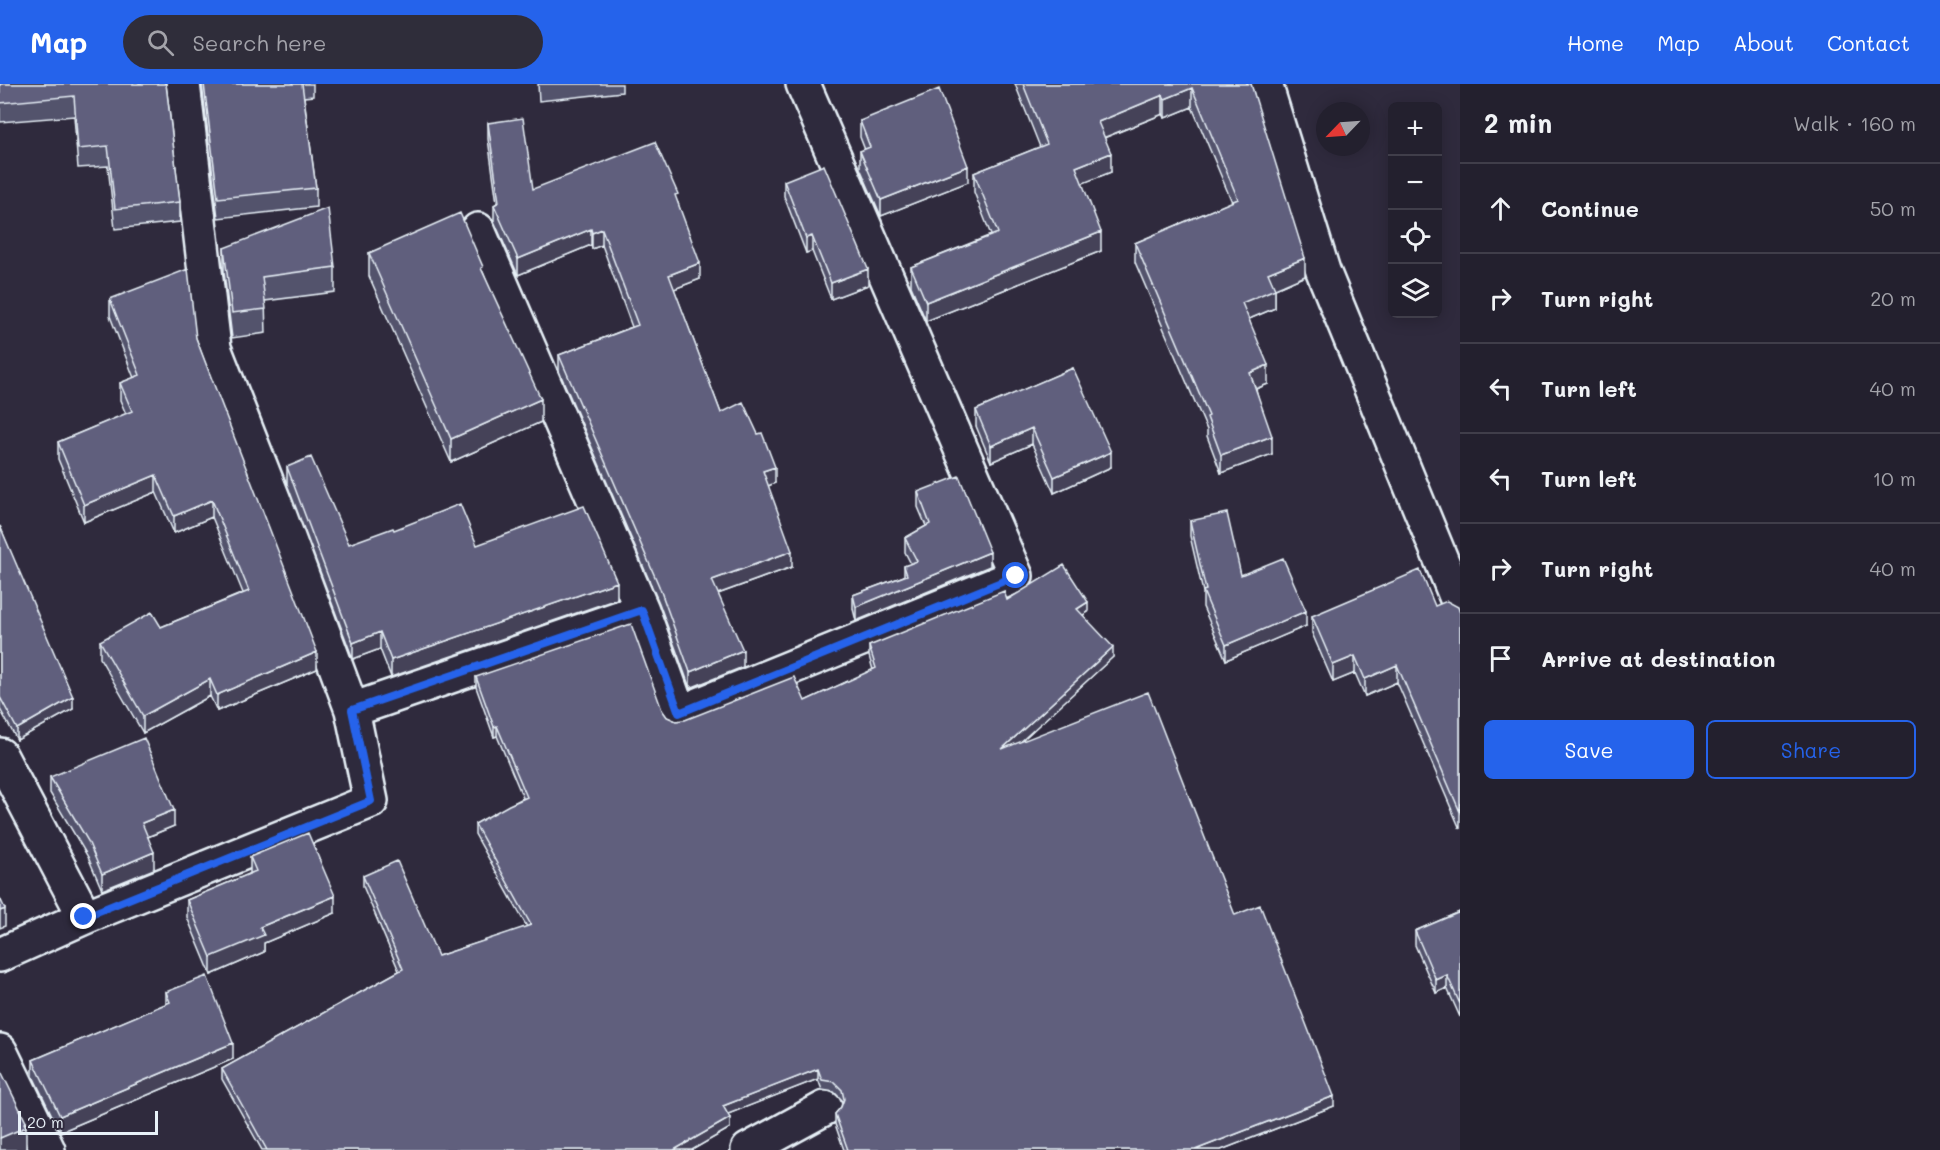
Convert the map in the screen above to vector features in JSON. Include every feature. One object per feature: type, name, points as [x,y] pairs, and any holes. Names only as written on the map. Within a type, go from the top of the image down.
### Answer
[{"type":"street","points":[[0,955],[84,917],[371,801],[352,710],[214,348],[183,84]]},
{"type":"street","points":[[478,230],[642,610],[679,713],[1016,576],[803,84]]},
{"type":"street","points":[[1265,84],[1323,271],[1460,606]]},
{"type":"street","points":[[352,710],[642,610]]},
{"type":"street","points":[[0,755],[84,917]]},
{"type":"street","points":[[0,1051],[48,1150]]},
{"type":"street","points":[[748,1150],[825,1108]]},
{"type":"building","points":[[0,84],[166,84],[180,202],[115,209],[108,146],[78,149],[74,96],[0,103]]},
{"type":"building","points":[[204,84],[302,84],[316,188],[218,198]]},
{"type":"building","points":[[1023,84],[1251,84],[1305,258],[1268,273],[1275,289],[1242,303],[1268,365],[1250,373],[1272,436],[1221,455],[1207,417],[1209,416],[1135,243],[1238,199],[1192,88],[1165,99],[1163,95],[1098,122],[1111,153],[1076,167],[1101,232],[926,302],[911,267],[998,233],[974,173],[1047,144]]},
{"type":"building","points":[[939,89],[968,166],[881,200],[860,151],[870,147],[860,121]]},
{"type":"building","points":[[523,118],[533,189],[655,142],[678,194],[675,195],[700,263],[669,275],[721,413],[743,402],[758,434],[762,433],[775,467],[763,471],[792,551],[712,580],[743,650],[690,672],[659,586],[559,355],[638,325],[602,229],[592,233],[591,229],[518,259],[494,205],[499,202],[488,123]]},
{"type":"building","points":[[824,165],[868,269],[831,283],[812,236],[806,238],[784,181]]},
{"type":"building","points":[[328,208],[335,267],[262,277],[266,309],[232,313],[224,248]]},
{"type":"building","points":[[460,213],[483,267],[481,268],[541,399],[451,439],[369,253]]},
{"type":"building","points":[[188,269],[196,338],[317,652],[217,695],[210,679],[143,716],[100,641],[152,612],[161,627],[249,591],[212,500],[174,516],[156,475],[84,505],[58,442],[132,411],[120,383],[140,375],[110,299]]},
{"type":"building","points":[[1073,368],[1111,452],[1054,477],[1032,428],[991,446],[976,410]]},
{"type":"building","points":[[311,457],[349,544],[393,528],[394,530],[460,504],[477,545],[584,506],[617,582],[391,660],[380,632],[353,643],[287,467]]},
{"type":"building","points":[[959,476],[990,552],[856,607],[853,595],[907,575],[904,566],[917,561],[905,538],[930,524],[918,492]]},
{"type":"building","points":[[1227,513],[1241,575],[1283,558],[1306,611],[1226,645],[1203,591],[1206,590],[1190,521]]},
{"type":"building","points":[[0,526],[73,697],[17,729],[0,697]]},
{"type":"building","points":[[1064,565],[1088,602],[1077,609],[1113,647],[1002,749],[1148,692],[1235,915],[1260,905],[1334,1096],[1195,1150],[848,1150],[835,1114],[844,1099],[842,1090],[834,1082],[822,1080],[818,1069],[723,1106],[730,1118],[674,1150],[267,1150],[222,1069],[403,969],[363,876],[397,861],[438,956],[531,925],[475,824],[527,797],[497,726],[494,727],[476,677],[631,624],[662,710],[667,717],[676,721],[685,720],[794,677],[805,701],[876,668],[869,646],[1004,591],[1007,600]]},
{"type":"building","points":[[1420,570],[1435,606],[1447,601],[1458,607],[1460,613],[1460,812],[1397,665],[1365,679],[1355,656],[1333,665],[1312,616]]},
{"type":"building","points":[[144,738],[174,810],[142,823],[154,852],[102,874],[88,841],[50,777]]},
{"type":"building","points":[[308,833],[335,896],[260,927],[264,935],[211,957],[187,900],[256,871],[250,857]]},
{"type":"building","points":[[0,898],[5,909],[0,911]]},
{"type":"building","points":[[1460,912],[1460,1004],[1447,975],[1436,980],[1415,931]]},
{"type":"building","points":[[207,976],[233,1043],[60,1116],[33,1060],[170,1002],[166,992]]},
{"type":"building","points":[[0,1069],[26,1122],[24,1123],[26,1127],[0,1138]]},
{"type":"route","points":[[84,917],[371,801],[352,710],[642,610],[679,713],[1016,576]]}]
